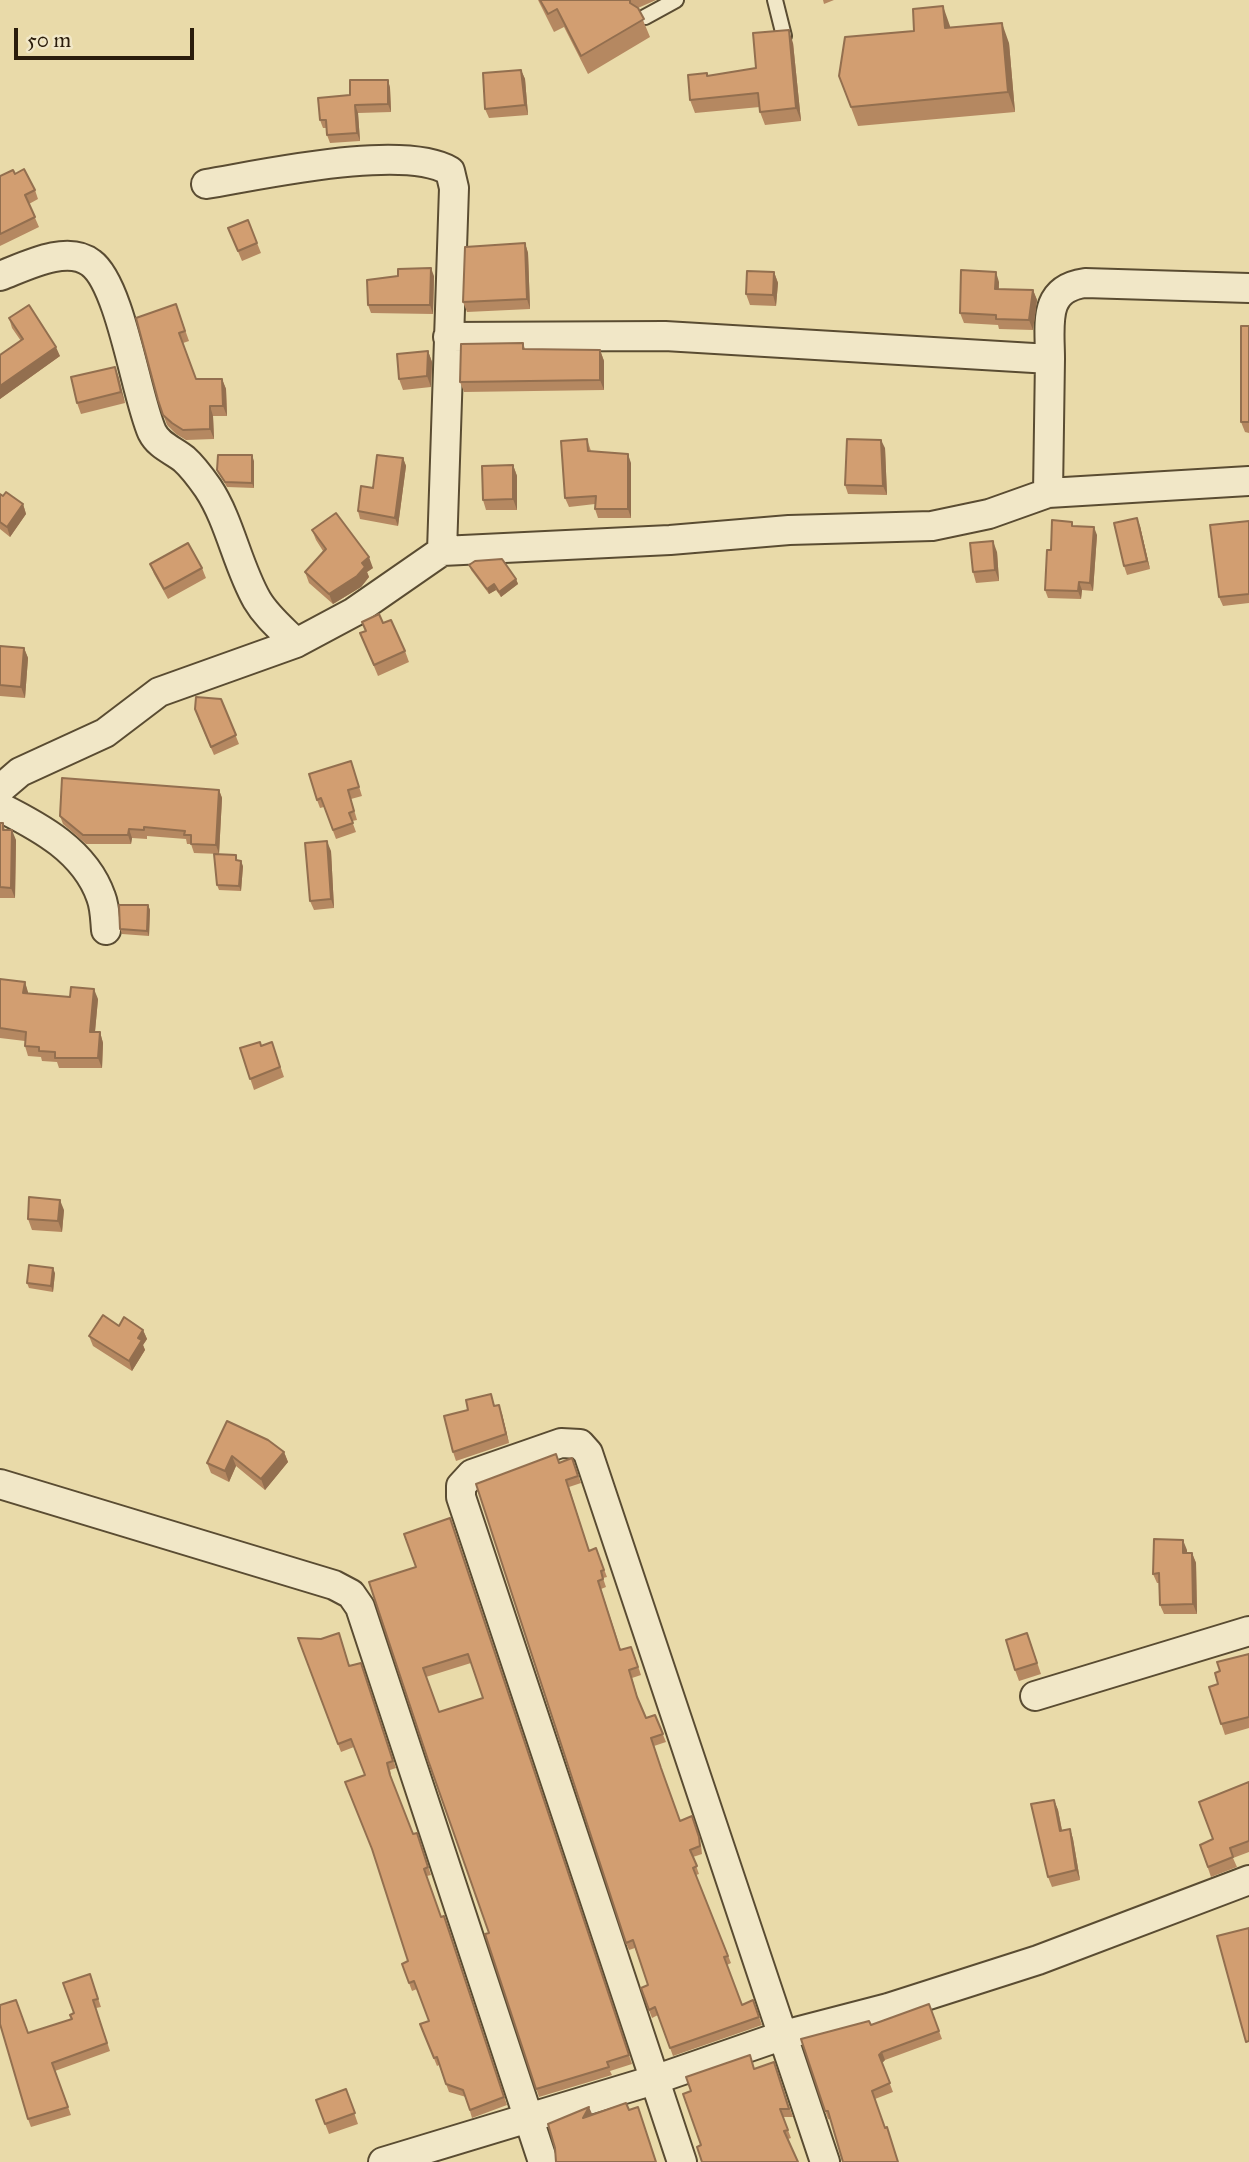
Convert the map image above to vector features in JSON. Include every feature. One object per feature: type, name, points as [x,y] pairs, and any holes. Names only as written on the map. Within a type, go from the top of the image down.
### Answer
[{"type":"street","points":[[206,184],[370,160],[422,163],[442,166],[450,171],[454,188],[442,551]]},
{"type":"street","points":[[0,276],[53,257],[75,256],[91,263],[104,280],[129,348],[152,432],[162,445],[193,469],[210,490],[257,599],[270,618],[296,643]]},
{"type":"street","points":[[1048,493],[1050,317],[1056,296],[1066,286],[1085,283],[1249,288]]},
{"type":"street","points":[[448,337],[665,336],[1050,359]]},
{"type":"street","points":[[0,789],[20,772],[105,733],[159,692],[296,643],[354,612],[442,551],[670,540],[789,530],[932,526],[989,514],[1048,493],[1249,481]]},
{"type":"street","points":[[0,807],[45,830],[69,850],[90,875],[102,897],[106,930]]},
{"type":"street","points":[[682,2162],[465,1511],[461,1486],[471,1474],[561,1443],[580,1444],[589,1453],[825,2162]]},
{"type":"street","points":[[0,1484],[334,1585],[351,1594],[360,1607],[543,2162]]},
{"type":"street","points":[[1035,1696],[1249,1631]]},
{"type":"street","points":[[383,2162],[654,2080],[784,2035],[888,2008],[1038,1960],[1249,1880]]},
{"type":"lane","points":[[645,17],[676,0]]},
{"type":"lane","points":[[775,0],[784,36]]},
{"type":"building","points":[[540,0],[630,0],[644,19],[581,56],[557,9],[548,14]]},
{"type":"building","points":[[943,6],[945,28],[1002,23],[1008,92],[851,107],[839,76],[845,37],[914,31],[913,9]]},
{"type":"building","points":[[789,30],[796,108],[760,112],[758,93],[690,100],[688,75],[707,73],[707,76],[756,68],[753,33]]},
{"type":"building","points":[[521,70],[525,105],[485,109],[483,73]]},
{"type":"building","points":[[350,80],[388,80],[388,104],[355,105],[357,133],[327,135],[326,120],[320,120],[318,98],[350,95]]},
{"type":"building","points":[[24,169],[35,190],[25,195],[35,217],[0,234],[0,176],[13,170],[15,174]]},
{"type":"building","points":[[248,220],[257,243],[238,251],[228,228]]},
{"type":"building","points":[[525,243],[527,299],[463,302],[465,247]]},
{"type":"building","points":[[431,268],[430,305],[368,305],[367,280],[398,276],[398,269]]},
{"type":"building","points":[[961,270],[996,272],[995,289],[1033,290],[1029,320],[996,319],[996,315],[960,313]]},
{"type":"building","points":[[747,271],[774,272],[773,295],[746,294]]},
{"type":"building","points":[[176,304],[185,331],[179,333],[196,379],[222,379],[223,406],[210,406],[210,429],[183,430],[163,415],[158,400],[136,318]]},
{"type":"building","points":[[29,305],[56,347],[0,386],[0,355],[23,339],[9,318]]},
{"type":"building","points":[[1241,326],[1249,326],[1249,422],[1241,422]]},
{"type":"building","points":[[523,343],[523,349],[600,350],[600,380],[460,382],[461,344]]},
{"type":"building","points":[[428,351],[427,376],[399,379],[397,354]]},
{"type":"building","points":[[115,367],[121,392],[77,403],[71,377]]},
{"type":"building","points":[[587,439],[588,451],[628,454],[628,509],[595,509],[596,496],[565,498],[561,441]]},
{"type":"building","points":[[847,439],[881,440],[883,486],[845,485]]},
{"type":"building","points":[[218,455],[252,455],[252,483],[225,482],[217,470]]},
{"type":"building","points":[[377,455],[403,458],[395,518],[358,511],[361,486],[373,488]]},
{"type":"building","points":[[513,465],[513,499],[483,500],[482,466]]},
{"type":"building","points":[[6,492],[23,504],[7,527],[0,522],[0,494],[3,496]]},
{"type":"building","points":[[336,513],[369,557],[362,563],[365,567],[357,576],[329,594],[305,572],[326,549],[312,530]]},
{"type":"building","points":[[1137,518],[1147,561],[1124,566],[1114,523]]},
{"type":"building","points":[[1052,520],[1072,522],[1072,526],[1094,527],[1090,583],[1079,582],[1078,591],[1045,590]]},
{"type":"building","points":[[1249,521],[1249,594],[1219,597],[1210,525]]},
{"type":"building","points":[[993,541],[995,570],[973,572],[970,543]]},
{"type":"building","points":[[188,543],[202,568],[164,589],[150,564]]},
{"type":"building","points":[[502,559],[516,579],[499,592],[494,584],[487,589],[469,565],[475,561]]},
{"type":"building","points":[[379,614],[383,623],[391,620],[405,651],[374,665],[360,633],[366,631],[362,622]]},
{"type":"building","points":[[0,646],[24,648],[21,687],[0,685]]},
{"type":"building","points":[[196,697],[221,699],[236,735],[211,747],[195,709]]},
{"type":"building","points":[[351,761],[359,787],[348,790],[354,811],[349,813],[353,823],[333,830],[321,798],[317,800],[309,774]]},
{"type":"building","points":[[62,778],[219,790],[216,845],[191,844],[191,835],[184,835],[185,831],[144,827],[144,830],[129,829],[128,835],[83,835],[60,816]]},
{"type":"building","points":[[0,823],[3,823],[3,830],[12,830],[11,888],[0,887]]},
{"type":"building","points":[[327,841],[331,899],[310,901],[305,843]]},
{"type":"building","points":[[214,854],[236,855],[236,860],[241,861],[239,886],[217,885]]},
{"type":"building","points":[[119,905],[148,905],[147,931],[120,929]]},
{"type":"building","points":[[0,979],[25,982],[23,993],[70,997],[71,987],[94,989],[90,1032],[100,1032],[98,1058],[55,1058],[55,1052],[39,1051],[39,1047],[25,1046],[26,1032],[0,1028]]},
{"type":"building","points":[[260,1042],[261,1046],[272,1042],[280,1067],[250,1079],[240,1048]]},
{"type":"building","points":[[29,1197],[60,1200],[58,1221],[28,1219]]},
{"type":"building","points":[[29,1265],[53,1268],[51,1286],[27,1283]]},
{"type":"building","points":[[103,1315],[119,1326],[124,1317],[143,1330],[138,1338],[142,1340],[129,1361],[89,1336]]},
{"type":"building","points":[[491,1394],[494,1406],[499,1405],[506,1434],[453,1452],[444,1416],[468,1410],[466,1400]]},
{"type":"building","points":[[227,1421],[268,1440],[284,1452],[261,1479],[232,1456],[225,1471],[207,1463]]},
{"type":"building","points":[[556,1454],[559,1463],[572,1458],[578,1476],[566,1480],[589,1551],[596,1548],[604,1570],[601,1571],[603,1579],[598,1581],[620,1650],[631,1647],[638,1667],[629,1670],[637,1697],[646,1718],[655,1715],[663,1734],[651,1738],[680,1821],[692,1816],[700,1846],[690,1850],[697,1866],[693,1868],[728,1956],[724,1957],[742,2005],[753,2000],[759,2017],[670,2048],[655,2007],[649,2010],[641,1988],[648,1985],[633,1940],[626,1943],[476,1484]]},
{"type":"building","points":[[450,1518],[629,2055],[607,2062],[609,2067],[536,2089],[485,1934],[489,1933],[369,1582],[416,1567],[404,1534]],"holes":[[[468,1654],[483,1698],[439,1712],[423,1668]]]},
{"type":"building","points":[[1154,1539],[1183,1540],[1183,1553],[1192,1553],[1193,1604],[1160,1605],[1159,1573],[1153,1574]]},
{"type":"building","points":[[339,1633],[349,1666],[361,1663],[393,1761],[387,1763],[390,1775],[413,1834],[417,1833],[428,1867],[424,1869],[441,1917],[444,1916],[504,2097],[470,2110],[463,2090],[446,2084],[437,2057],[434,2058],[420,2024],[429,2021],[414,1981],[409,1983],[402,1964],[408,1961],[372,1849],[345,1782],[365,1775],[351,1739],[338,1744],[298,1638],[321,1639]]},
{"type":"building","points":[[1027,1633],[1037,1663],[1015,1670],[1006,1640]]},
{"type":"building","points":[[1249,1654],[1249,1717],[1221,1724],[1209,1687],[1218,1684],[1215,1673],[1220,1671],[1217,1662]]},
{"type":"building","points":[[1249,1782],[1249,1841],[1230,1848],[1233,1857],[1208,1867],[1200,1845],[1213,1839],[1199,1802]]},
{"type":"building","points":[[1054,1800],[1060,1831],[1070,1829],[1076,1870],[1048,1877],[1031,1804]]},
{"type":"building","points":[[1249,1928],[1249,2041],[1246,2042],[1217,1936]]},
{"type":"building","points":[[90,1974],[98,1999],[93,2000],[107,2043],[52,2063],[68,2107],[28,2119],[0,2024],[0,2005],[16,2000],[28,2033],[72,2019],[70,2015],[74,2013],[63,1983]]},
{"type":"building","points":[[929,2004],[939,2031],[879,2055],[890,2083],[872,2091],[898,2162],[843,2162],[828,2111],[825,2111],[801,2039],[869,2021],[871,2025]]},
{"type":"building","points":[[750,2055],[754,2069],[774,2062],[789,2109],[780,2109],[788,2130],[784,2131],[798,2162],[702,2162],[697,2147],[701,2145],[683,2094],[691,2091],[686,2077]]},
{"type":"building","points":[[346,2089],[355,2113],[325,2124],[316,2100]]},
{"type":"building","points":[[626,2103],[629,2110],[638,2107],[656,2162],[556,2162],[548,2124],[589,2107],[583,2118]]}]
